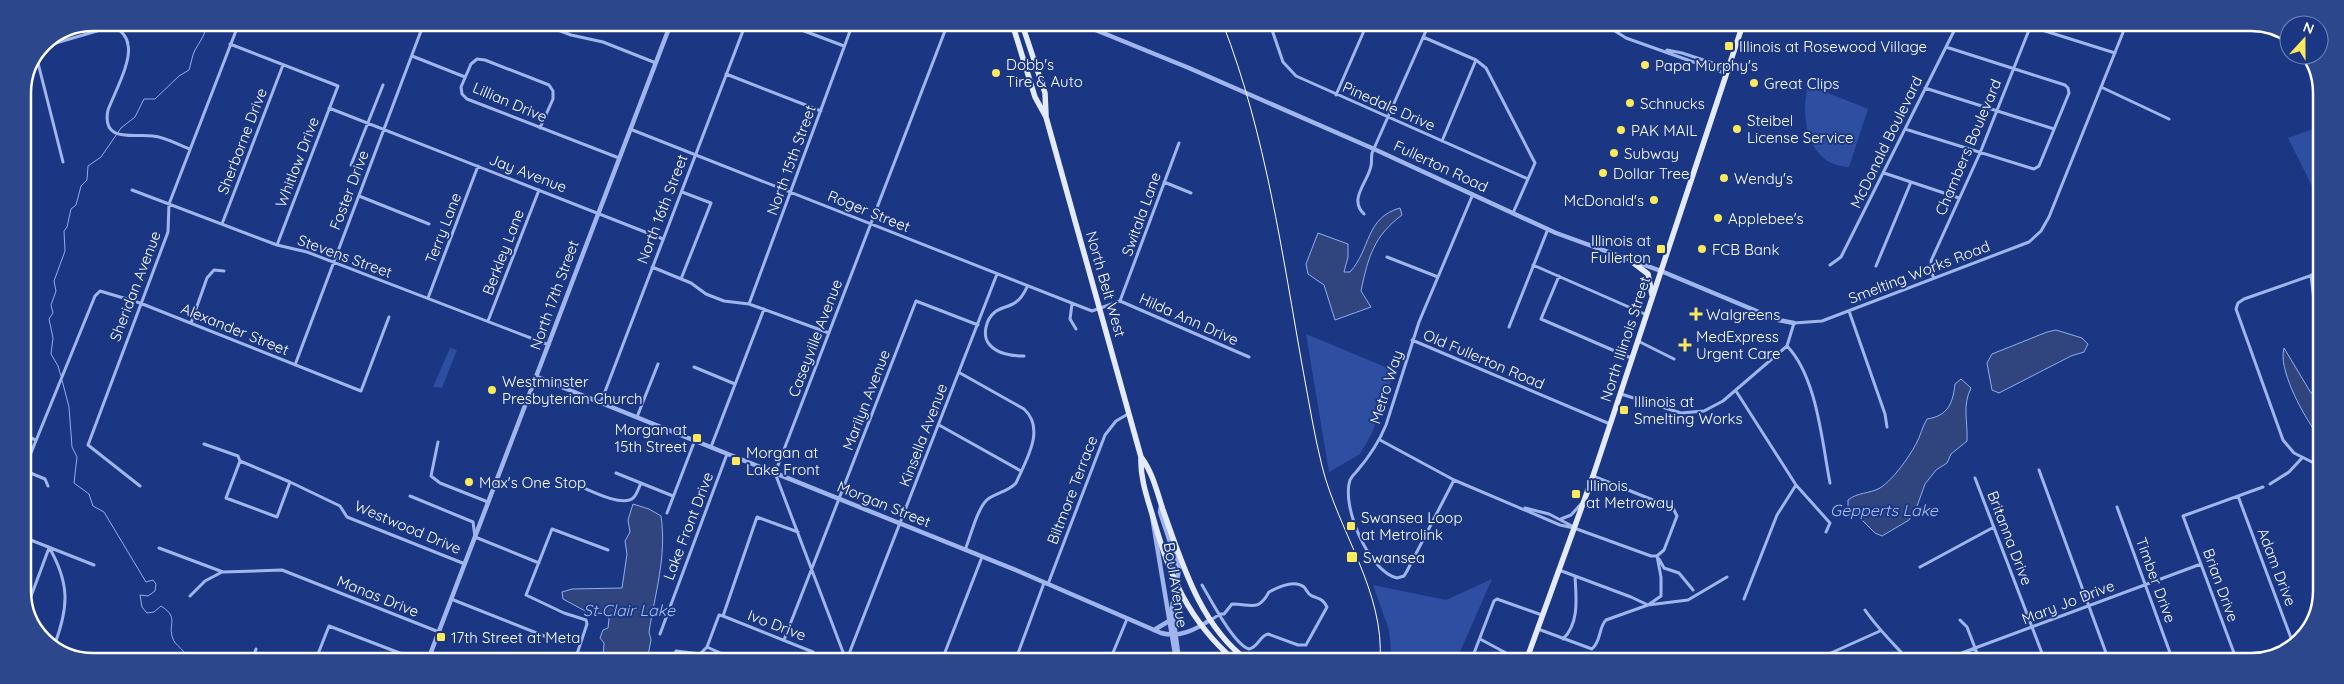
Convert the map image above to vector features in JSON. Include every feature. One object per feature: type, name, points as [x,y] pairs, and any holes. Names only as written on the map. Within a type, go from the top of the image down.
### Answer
[{"type":"main road","name":"North Belt West","points":[[1014,31],[1035,97],[1046,117],[1141,457],[1141,475],[1167,564],[1177,588],[1201,626],[1227,653]]},
{"type":"main road","name":"North Belt West","points":[[1024,31],[1045,93],[1046,117]]},
{"type":"main road","name":"North Illinois Street","points":[[1529,653],[1584,502],[1741,31]]},
{"type":"main road","points":[[1631,261],[1648,274],[1652,288],[1652,299]]},
{"type":"main road","name":"North Belt West","points":[[1141,457],[1151,472],[1197,596],[1210,620],[1228,643],[1239,653]]},
{"type":"street","points":[[59,42],[97,31]]},
{"type":"street","points":[[120,31],[128,44],[128,56],[108,110],[107,118],[110,127],[117,134],[153,136],[190,150]]},
{"type":"street","name":"Sheridan Avenue","points":[[140,486],[88,445],[168,232],[170,204],[236,31]]},
{"type":"street","name":"Foster Drive","points":[[295,365],[421,31]]},
{"type":"street","points":[[561,31],[603,42],[656,63]]},
{"type":"street","name":"North 17th Street","points":[[430,653],[550,345],[598,213],[668,31]]},
{"type":"street","name":"North 16th Street","points":[[601,402],[743,31]]},
{"type":"street","points":[[804,31],[844,46]]},
{"type":"street","name":"North 15th Street","points":[[748,304],[791,193],[849,31]]},
{"type":"street","name":"Caseyville Avenue","points":[[775,473],[945,31]]},
{"type":"street","name":"Fullerton Road","points":[[1098,31],[1374,149],[1548,229],[1730,298],[1778,320],[1794,323]]},
{"type":"street","name":"Pinedale Drive","points":[[1272,31],[1283,62],[1289,70],[1305,82],[1528,179]]},
{"type":"street","points":[[1336,95],[1364,31]]},
{"type":"street","points":[[1364,214],[1358,209],[1357,202],[1371,167],[1374,149],[1426,31]]},
{"type":"street","points":[[1615,31],[1626,38],[1728,71]]},
{"type":"street","name":"McDonald Boulevard","points":[[1830,265],[1841,257],[1954,31]]},
{"type":"street","name":"Chambers Boulevard","points":[[1933,278],[1931,261],[1980,153],[2014,69],[2027,31]]},
{"type":"street","points":[[2047,31],[2115,53]]},
{"type":"street","name":"Smelting Works Road","points":[[1794,323],[1822,321],[2029,242],[2037,236],[2049,217],[2124,31]]},
{"type":"street","points":[[1423,37],[1476,60],[1489,72],[1535,163],[1513,213]]},
{"type":"street","points":[[230,44],[283,65]]},
{"type":"street","points":[[1905,129],[2034,169],[2039,166],[2069,94],[2068,88],[2065,85],[1946,47]]},
{"type":"street","name":"Lillian Drive","points":[[412,56],[466,77],[462,87],[462,94],[467,99],[619,158]]},
{"type":"street","points":[[466,77],[471,64],[477,59],[485,60],[549,85],[553,92],[552,99],[540,128]]},
{"type":"street","points":[[1442,141],[1476,60]]},
{"type":"street","points":[[39,65],[63,162]]},
{"type":"street","name":"Whitlow Drive","points":[[277,245],[338,86],[283,65]]},
{"type":"street","name":"Sherborne Drive","points":[[222,224],[283,65]]},
{"type":"street","points":[[726,74],[821,111]]},
{"type":"street","points":[[351,165],[383,85]]},
{"type":"street","points":[[2101,87],[2169,119]]},
{"type":"street","points":[[1925,88],[2054,129]]},
{"type":"street","name":"Jay Avenue","points":[[329,108],[663,239]]},
{"type":"street","name":"Roger Street","points":[[630,129],[695,153],[1086,310],[1100,309]]},
{"type":"street","name":"Switala Lane","points":[[1120,301],[1179,143]]},
{"type":"street","name":"Terry Lane","points":[[428,298],[478,166]]},
{"type":"street","points":[[1884,173],[1959,198]]},
{"type":"street","points":[[1164,182],[1191,193]]},
{"type":"street","points":[[1876,266],[1911,182]]},
{"type":"street","name":"Stevens Street","points":[[132,190],[277,245],[308,252],[550,345]]},
{"type":"street","name":"Berkley Lane","points":[[488,322],[539,190]]},
{"type":"street","points":[[681,279],[711,203],[682,192]]},
{"type":"street","name":"Old Fullerton Road","points":[[1473,194],[1412,340],[1610,424]]},
{"type":"street","points":[[359,196],[429,224]]},
{"type":"street","points":[[1509,327],[1548,229]]},
{"type":"street","points":[[1387,257],[1438,276]]},
{"type":"street","points":[[1533,265],[1647,315]]},
{"type":"street","points":[[652,267],[691,283],[706,294],[724,301],[748,304],[829,333]]},
{"type":"street","points":[[191,323],[207,278],[214,270],[224,271]]},
{"type":"street","name":"Kinsella Avenue","points":[[850,653],[940,425],[997,274]]},
{"type":"street","points":[[1558,276],[1541,319],[1632,358]]},
{"type":"street","points":[[2313,292],[2311,276],[2244,299],[2238,303],[2236,310],[2284,440],[2294,453],[2313,463]]},
{"type":"street","points":[[1024,356],[1011,356],[992,347],[988,342],[986,332],[991,316],[1017,302],[1027,286]]},
{"type":"street","name":"Alexander Street","points":[[36,440],[95,296],[100,292],[108,292],[140,303],[361,391],[389,317]]},
{"type":"street","name":"Marilyn Avenue","points":[[784,640],[916,301],[978,325]]},
{"type":"street","points":[[1100,309],[1120,301]]},
{"type":"street","name":"Hilda Ann Drive","points":[[1120,301],[1249,357]]},
{"type":"street","points":[[1072,304],[1070,319],[1076,329]]},
{"type":"street","points":[[711,447],[764,309]]},
{"type":"street","points":[[1849,311],[1885,414],[1887,427]]},
{"type":"street","points":[[1620,394],[1669,410],[1693,414],[1712,408],[1736,391],[1787,346],[1794,323]]},
{"type":"street","name":"Metro Way","points":[[1412,340],[1380,440],[1353,475],[1349,486],[1349,507],[1369,555],[1379,568],[1394,578],[1401,578],[1407,571],[1454,480]]},
{"type":"street","points":[[1638,341],[1674,359]]},
{"type":"street","points":[[1787,346],[1797,356],[1812,396],[1830,483]]},
{"type":"street","points":[[637,417],[658,364]]},
{"type":"street","points":[[694,367],[735,384]]},
{"type":"street","points":[[960,373],[1024,409],[1032,416],[1036,426],[1016,484],[987,499],[982,506],[965,550]]},
{"type":"street","name":"Morgan Street","points":[[537,376],[1046,583],[1154,630],[1174,635]]},
{"type":"street","points":[[1736,391],[1796,485],[1830,523],[1826,532]]},
{"type":"street","name":"Biltmore Terrace","points":[[1018,653],[1105,435],[1116,420],[1129,414]]},
{"type":"street","points":[[940,425],[1021,471]]},
{"type":"street","points":[[31,438],[36,440],[31,452]]},
{"type":"street","points":[[667,513],[695,440]]},
{"type":"street","name":"Metro Way","points":[[1380,440],[1454,480],[1521,507],[1551,522],[1574,528]]},
{"type":"street","points":[[438,442],[431,476],[440,483],[488,503]]},
{"type":"street","name":"Westwood Drive","points":[[204,444],[238,456],[240,461],[340,506],[347,517],[465,564]]},
{"type":"street","name":"Lake Front Drive","points":[[660,634],[727,453]]},
{"type":"street","points":[[2270,484],[2289,472],[2302,458]]},
{"type":"street","points":[[240,461],[226,498],[277,517],[290,482]]},
{"type":"street","points":[[2039,470],[2106,653]]},
{"type":"street","points":[[616,473],[673,496]]},
{"type":"street","points":[[775,473],[844,653]]},
{"type":"street","points":[[31,474],[44,480],[48,486]]},
{"type":"street","points":[[1574,528],[1651,556],[1658,556],[1664,550],[1676,512],[1673,508],[1592,476]]},
{"type":"street","name":"Britanna Drive","points":[[1975,478],[2042,653]]},
{"type":"street","points":[[575,484],[619,501],[627,502],[634,498],[640,483]]},
{"type":"street","points":[[1744,599],[1777,515],[1796,485]]},
{"type":"street","points":[[2238,496],[2263,487]]},
{"type":"street","points":[[410,496],[472,522],[476,537],[539,563]]},
{"type":"street","name":"Brian Drive","points":[[2234,653],[2183,516],[2238,496]]},
{"type":"street","name":"Adam Drive","points":[[2238,496],[2291,638]]},
{"type":"street","points":[[1561,519],[1571,515],[1584,502]]},
{"type":"street","name":"Boul Avenue","points":[[1161,503],[1160,512],[1179,569],[1172,608],[1177,653]]},
{"type":"street","name":"Metro Way","points":[[1521,507],[1534,509],[1561,519],[1574,528]]},
{"type":"street","name":"Timber Drive","points":[[2117,507],[2170,653]]},
{"type":"street","name":"Boul Avenue","points":[[1152,514],[1151,523],[1169,621],[1174,635]]},
{"type":"street","points":[[701,653],[707,647],[719,615],[723,616],[757,517],[798,532]]},
{"type":"street","points":[[1920,567],[1994,527]]},
{"type":"street","points":[[577,653],[587,624],[586,620],[564,613],[526,595],[552,529],[608,550]]},
{"type":"street","points":[[31,540],[94,565]]},
{"type":"street","points":[[31,595],[49,547]]},
{"type":"street","points":[[49,547],[60,566],[65,586],[66,606],[56,640]]},
{"type":"street","points":[[159,548],[222,572]]},
{"type":"street","points":[[1658,556],[1664,568],[1679,573],[1692,590]]},
{"type":"street","points":[[1648,605],[1661,596],[1658,556]]},
{"type":"street","points":[[945,653],[982,557]]},
{"type":"street","name":"Mary Jo Drive","points":[[1963,653],[2201,564]]},
{"type":"street","name":"Manas Drive","points":[[222,572],[282,570],[439,632]]},
{"type":"street","points":[[1559,570],[1648,605]]},
{"type":"street","points":[[190,596],[206,580],[222,572]]},
{"type":"street","points":[[1563,639],[1571,627],[1577,606],[1575,576]]},
{"type":"street","points":[[1538,629],[1592,650],[1599,643],[1603,624],[1606,620],[1648,605],[1688,600],[1727,577]]},
{"type":"street","points":[[1174,635],[1201,626],[1220,614],[1224,614],[1232,604],[1259,605],[1265,601],[1269,592],[1289,584],[1304,588],[1307,593],[1323,600],[1327,607],[1310,639],[1302,646],[1268,634],[1262,637],[1254,648],[1244,648],[1220,614],[1202,585]]},
{"type":"street","points":[[452,599],[562,643]]},
{"type":"street","points":[[1474,653],[1494,601],[1497,599],[1543,616]]},
{"type":"street","points":[[1865,610],[1880,631],[1903,653]]},
{"type":"street","name":"Ivo Drive","points":[[723,616],[813,653]]},
{"type":"street","points":[[1113,653],[1127,619]]},
{"type":"street","points":[[1960,620],[1967,627],[1977,653]]},
{"type":"street","points":[[1154,630],[1169,621]]},
{"type":"street","points":[[318,653],[329,626],[400,653]]},
{"type":"street","points":[[1831,653],[1880,631]]},
{"type":"street","points":[[1480,639],[1506,653]]},
{"type":"street","points":[[707,647],[720,653]]},
{"type":"street","points":[[675,653],[676,651],[692,653]]},
{"type":"shaded area","points":[[1808,85],[1868,109],[1849,167],[1835,164],[1824,158],[1815,149],[1806,125],[1805,111]]},
{"type":"shaded area","points":[[2313,129],[2313,188],[2288,138]]},
{"type":"shaded area","points":[[1306,334],[1395,371],[1372,433],[1360,454],[1329,472]]},
{"type":"shaded area","points":[[450,348],[457,350],[442,388],[433,387]]},
{"type":"shaded area","points":[[1492,579],[1460,653],[1391,653],[1389,630],[1373,585],[1446,600]]},
{"type":"water","points":[[1400,208],[1402,215],[1392,223],[1379,239],[1366,268],[1361,291],[1371,307],[1335,320],[1324,285],[1308,274],[1306,264],[1318,233],[1348,244],[1348,257],[1344,272],[1350,272],[1357,263],[1374,227],[1380,219]]},
{"type":"water","points":[[2056,330],[2082,338],[2088,344],[2084,352],[2071,356],[1999,393],[1992,390],[1987,363],[1992,354]]},
{"type":"water","points":[[2284,348],[2313,394],[2313,428],[2287,378],[2283,356]]},
{"type":"water","name":"Gepperts Lake","points":[[1961,379],[1971,388],[1966,407],[1967,441],[1951,454],[1947,463],[1936,470],[1925,484],[1916,509],[1909,520],[1882,536],[1875,533],[1848,506],[1848,500],[1880,488],[1890,480],[1918,441],[1927,419],[1940,415],[1948,408],[1953,397],[1955,384]]},
{"type":"water","name":"St Clair Lake","points":[[633,504],[649,509],[661,516],[662,546],[660,574],[649,632],[651,640],[648,653],[603,653],[604,643],[600,638],[603,630],[608,628],[609,619],[606,614],[587,612],[563,599],[562,592],[572,589],[622,588],[627,554],[625,541],[630,532],[628,520]]},
{"type":"waterway","points":[[61,376],[51,354],[53,338],[49,319],[53,313],[51,305],[56,291],[54,281],[65,251],[64,231],[67,227],[71,209],[76,205],[81,186],[87,180],[88,166],[101,157],[121,128],[135,117],[144,99],[155,99],[179,76],[189,70],[194,52],[205,31]]},
{"type":"waterway","points":[[62,380],[69,407],[72,447],[77,457],[74,483],[89,494],[93,506],[104,512],[146,582],[153,580],[156,584],[155,591],[148,596],[140,595],[142,607],[147,613],[154,612],[161,606],[167,610],[172,618],[173,639],[184,653]]},
{"type":"tram line","points":[[1226,31],[1251,108],[1262,151],[1322,466],[1329,490],[1368,586],[1380,635],[1380,653]]},
{"type":"place","name":"Illinois at Rosewood Village","points":[[1729,46]]},
{"type":"place","name":"Papa Murphy's","points":[[1645,65]]},
{"type":"place","name":"Dobb's Tire & Auto","points":[[996,73]]},
{"type":"place","name":"Great Clips","points":[[1754,83]]},
{"type":"place","name":"Schnucks","points":[[1630,103]]},
{"type":"place","name":"Steibel License Service","points":[[1737,129]]},
{"type":"place","name":"PAK MAIL","points":[[1621,130]]},
{"type":"place","name":"Subway","points":[[1614,153]]},
{"type":"place","name":"Dollar Tree","points":[[1603,173]]},
{"type":"place","name":"Wendy's","points":[[1724,178]]},
{"type":"place","name":"McDonald's","points":[[1654,200]]},
{"type":"place","name":"Applebee's","points":[[1718,218]]},
{"type":"place","name":"Illinois at Fullerton","points":[[1661,249]]},
{"type":"place","name":"FCB Bank","points":[[1702,249]]},
{"type":"place","name":"Walgreens","points":[[1696,314]]},
{"type":"place","name":"MedExpress Urgent Care","points":[[1685,345]]},
{"type":"place","name":"Westminster Presbyterian Church","points":[[492,390]]},
{"type":"place","name":"Illinois at Smelting Works","points":[[1624,410]]},
{"type":"place","name":"Morgan at 15th Street","points":[[697,438]]},
{"type":"place","name":"Morgan at Lake Front","points":[[736,461]]},
{"type":"place","name":"Max's One Stop","points":[[469,482]]},
{"type":"place","name":"Illinois at Metroway","points":[[1576,494]]},
{"type":"place","name":"Swansea Loop at Metrolink","points":[[1351,526]]},
{"type":"place","name":"Swansea","points":[[1352,557]]},
{"type":"place","name":"17th Street at Meta","points":[[441,637]]}]
